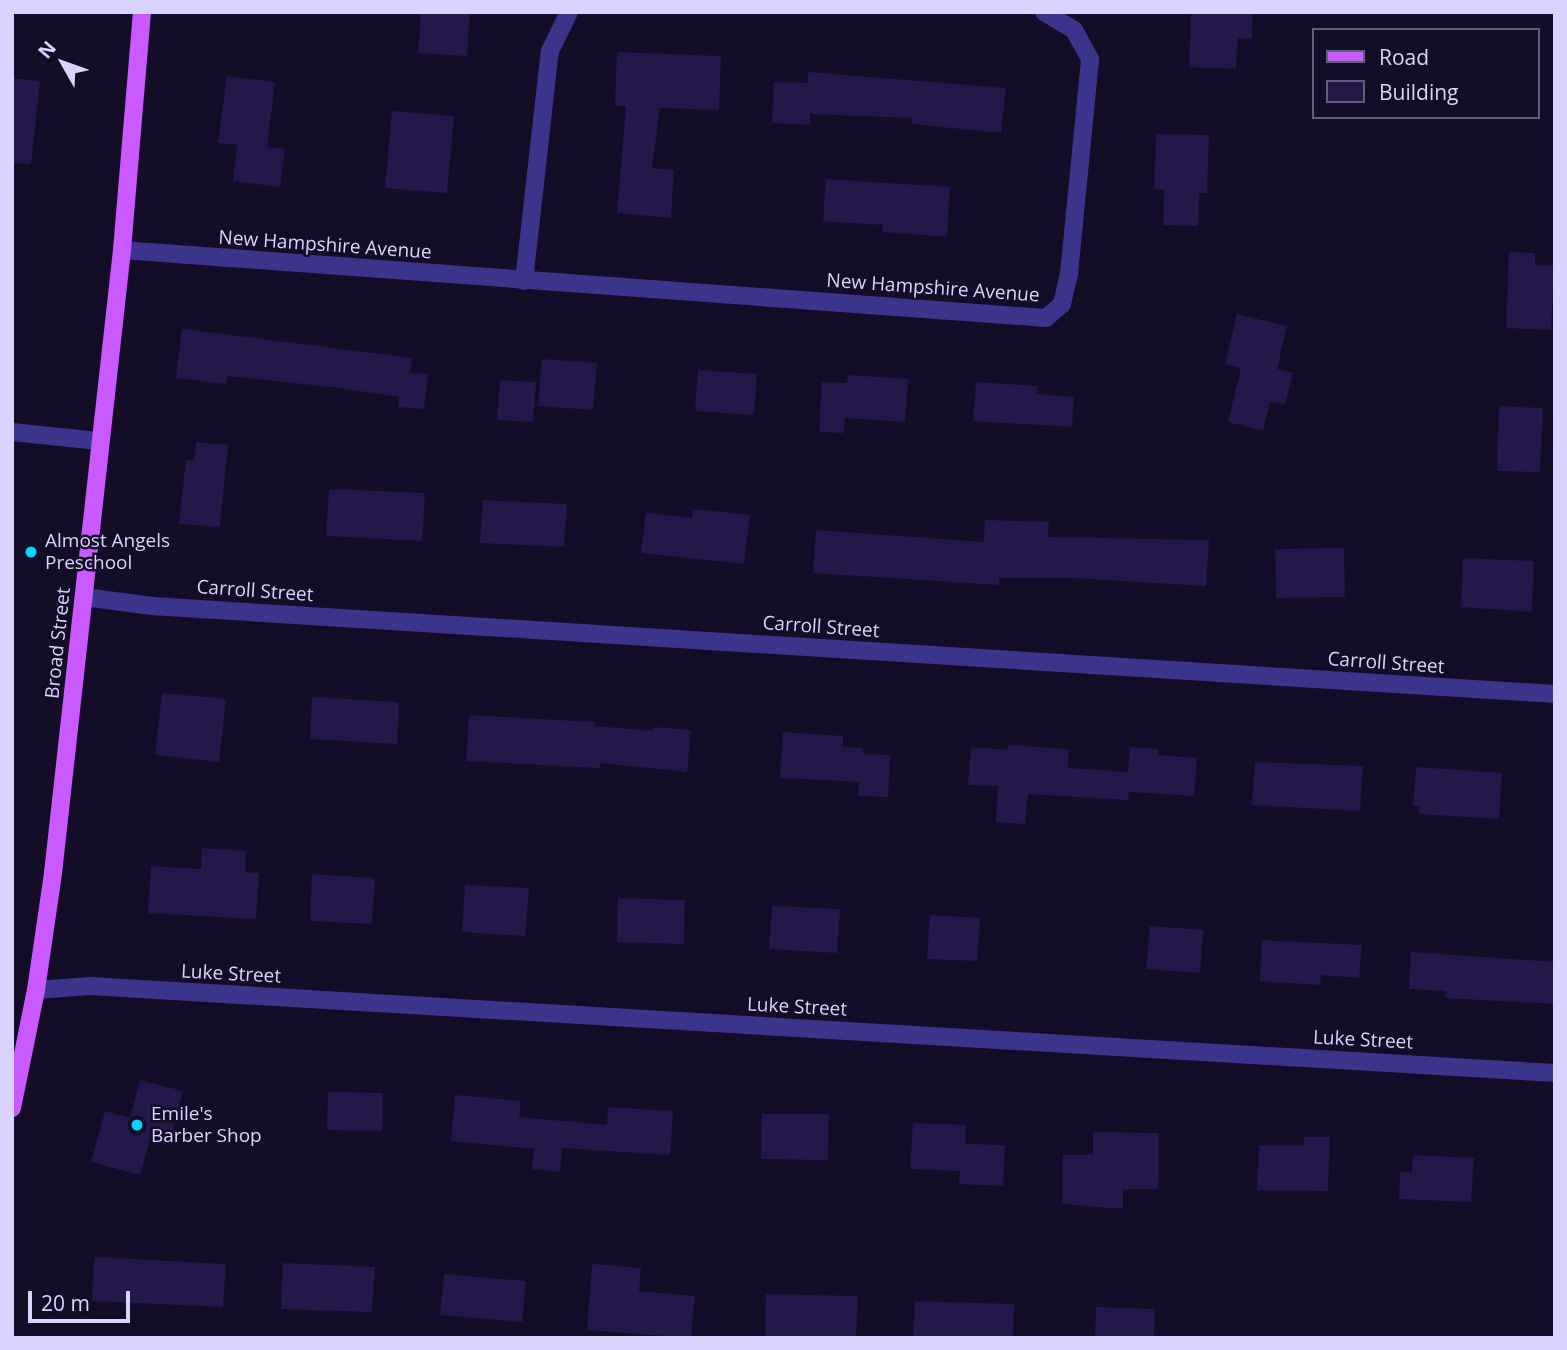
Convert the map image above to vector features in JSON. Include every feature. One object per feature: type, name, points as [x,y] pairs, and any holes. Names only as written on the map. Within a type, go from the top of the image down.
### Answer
[{"type":"main road","name":"Broad Street","points":[[12,1108],[36,990],[84,597],[122,250],[142,12]]},
{"type":"street","points":[[524,281],[550,51],[569,12]]},
{"type":"street","name":"New Hampshire Avenue","points":[[122,250],[1046,318],[1062,304],[1069,274],[1090,59],[1074,30],[1044,12]]},
{"type":"street","points":[[12,432],[99,441]]},
{"type":"street","name":"Carroll Street","points":[[84,597],[152,606],[1555,694]]},
{"type":"street","name":"Luke Street","points":[[36,990],[90,986],[1555,1073]]},
{"type":"building","points":[[421,12],[470,12],[467,56],[418,53]]},
{"type":"building","points":[[1191,12],[1253,12],[1252,39],[1238,38],[1236,69],[1189,67]]},
{"type":"building","points":[[617,52],[721,56],[719,110],[660,108],[652,168],[674,170],[671,218],[617,213],[626,106],[615,106]]},
{"type":"building","points":[[808,72],[1006,88],[1001,133],[912,124],[912,118],[810,114],[810,125],[772,123],[774,82],[808,83]]},
{"type":"building","points":[[227,76],[275,82],[267,147],[285,149],[280,187],[233,181],[237,145],[218,143]]},
{"type":"building","points":[[12,78],[40,81],[31,164],[12,163]]},
{"type":"building","points":[[392,111],[454,116],[447,193],[385,188]]},
{"type":"building","points":[[1156,134],[1209,135],[1207,193],[1199,193],[1198,226],[1163,225],[1164,189],[1154,189]]},
{"type":"building","points":[[826,179],[950,187],[947,237],[882,232],[883,225],[823,221]]},
{"type":"building","points":[[1509,252],[1535,253],[1535,265],[1554,266],[1551,330],[1506,328]]},
{"type":"building","points":[[1237,314],[1287,326],[1277,369],[1293,373],[1285,405],[1270,402],[1263,431],[1228,422],[1241,368],[1225,364]]},
{"type":"building","points":[[182,329],[412,358],[410,373],[428,374],[424,409],[398,407],[399,397],[340,388],[227,376],[226,384],[176,378]]},
{"type":"building","points":[[542,359],[597,363],[593,410],[538,406]]},
{"type":"building","points":[[698,370],[757,374],[754,415],[695,411]]},
{"type":"building","points":[[848,375],[908,379],[905,422],[845,418],[844,433],[819,432],[822,382],[847,383]]},
{"type":"building","points":[[500,380],[536,382],[533,422],[497,420]]},
{"type":"building","points":[[976,382],[1038,386],[1037,394],[1074,397],[1072,427],[973,421]]},
{"type":"building","points":[[1499,406],[1543,408],[1540,472],[1497,471]]},
{"type":"building","points":[[196,442],[228,445],[220,527],[179,524],[186,460],[194,461]]},
{"type":"building","points":[[329,489],[425,493],[422,541],[326,536]]},
{"type":"building","points":[[483,500],[567,504],[564,547],[480,543]]},
{"type":"building","points":[[693,509],[750,515],[744,564],[641,553],[646,513],[692,518]]},
{"type":"building","points":[[985,520],[1049,522],[1048,537],[1209,540],[1206,586],[1072,578],[999,578],[999,585],[813,573],[816,530],[984,542]]},
{"type":"building","points":[[1344,548],[1345,597],[1276,598],[1275,549]]},
{"type":"building","points":[[1463,558],[1534,561],[1532,612],[1461,607]]},
{"type":"building","points":[[162,693],[226,699],[219,762],[155,755]]},
{"type":"building","points":[[312,697],[399,702],[397,744],[310,739]]},
{"type":"building","points":[[469,715],[595,722],[595,726],[653,731],[653,727],[691,730],[687,772],[600,763],[600,768],[466,761]]},
{"type":"building","points":[[783,732],[843,736],[843,747],[863,748],[863,754],[890,755],[888,797],[858,796],[859,782],[780,778]]},
{"type":"building","points":[[1008,745],[1069,749],[1068,768],[1128,772],[1130,747],[1159,749],[1158,755],[1197,758],[1194,796],[1129,792],[1128,800],[1028,794],[1025,824],[996,822],[998,786],[968,785],[971,747],[1008,750]]},
{"type":"building","points":[[1255,762],[1363,766],[1360,811],[1252,805]]},
{"type":"building","points":[[1416,767],[1502,773],[1499,819],[1419,814],[1419,806],[1413,806]]},
{"type":"building","points":[[202,848],[246,851],[245,872],[259,873],[256,919],[148,913],[151,866],[201,869]]},
{"type":"building","points":[[312,874],[375,878],[372,924],[310,921]]},
{"type":"building","points":[[465,885],[529,888],[525,936],[462,932]]},
{"type":"building","points":[[618,898],[685,900],[684,944],[617,942]]},
{"type":"building","points":[[772,906],[840,909],[837,953],[769,949]]},
{"type":"building","points":[[930,915],[980,918],[977,961],[927,959]]},
{"type":"building","points":[[1150,926],[1203,930],[1200,973],[1146,969]]},
{"type":"building","points":[[1262,940],[1362,945],[1359,978],[1321,975],[1320,985],[1260,981]]},
{"type":"building","points":[[1411,952],[1555,962],[1555,1004],[1445,998],[1446,991],[1409,989]]},
{"type":"building","name":"Emile's Barber Shop","points":[[140,1080],[183,1091],[171,1138],[152,1132],[140,1175],[91,1162],[105,1111],[130,1118]]},
{"type":"building","points":[[328,1092],[383,1093],[382,1131],[327,1130]]},
{"type":"building","points":[[455,1095],[521,1101],[519,1117],[607,1125],[608,1107],[673,1111],[670,1155],[562,1148],[560,1172],[532,1169],[534,1149],[451,1141]]},
{"type":"building","points":[[762,1114],[829,1114],[828,1160],[761,1159]]},
{"type":"building","points":[[913,1123],[966,1125],[965,1144],[1005,1145],[1003,1186],[959,1184],[960,1171],[910,1169]]},
{"type":"building","points":[[1093,1132],[1159,1133],[1158,1189],[1123,1189],[1123,1209],[1062,1204],[1063,1155],[1093,1155]]},
{"type":"building","points":[[1304,1137],[1330,1137],[1328,1191],[1257,1190],[1259,1145],[1303,1146]]},
{"type":"building","points":[[1413,1155],[1474,1158],[1471,1202],[1399,1199],[1400,1172],[1412,1173]]},
{"type":"building","points":[[94,1257],[226,1264],[223,1307],[92,1301]]},
{"type":"building","points":[[283,1263],[375,1267],[372,1312],[281,1309]]},
{"type":"building","points":[[592,1264],[641,1268],[639,1291],[695,1296],[691,1338],[587,1330]]},
{"type":"building","points":[[444,1274],[526,1281],[522,1322],[440,1315]]},
{"type":"building","points":[[766,1294],[858,1296],[856,1338],[765,1338]]},
{"type":"building","points":[[915,1301],[1014,1304],[1013,1338],[913,1338]]},
{"type":"building","points":[[1096,1307],[1155,1309],[1154,1338],[1095,1338]]},
{"type":"place","name":"Almost Angels Preschool","points":[[31,552]]},
{"type":"place","name":"Emile's Barber Shop","points":[[137,1125]]}]
